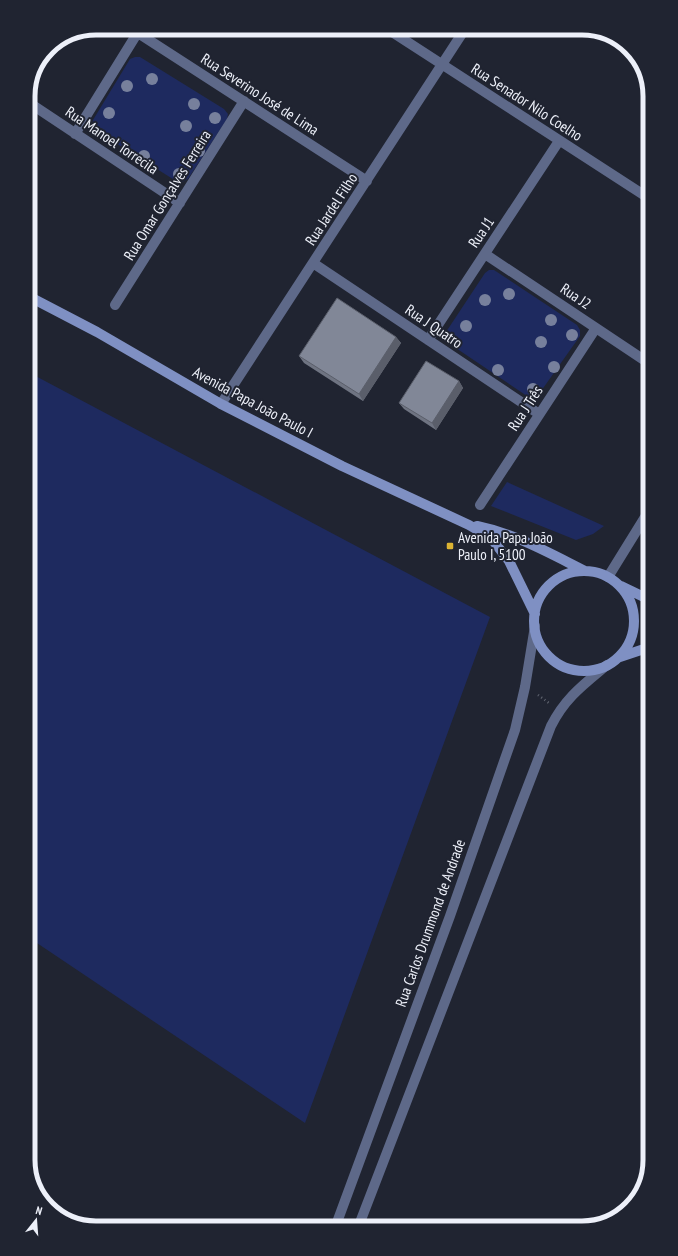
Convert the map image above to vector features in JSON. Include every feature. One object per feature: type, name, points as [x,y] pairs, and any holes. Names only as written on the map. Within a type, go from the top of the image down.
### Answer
[{"type":"main road","name":"Avenida Papa João Paulo I","points":[[35,300],[97,332],[221,404],[383,486],[469,525],[491,538],[509,561],[535,614]]},
{"type":"main road","name":"Avenida Papa João Paulo I","points":[[469,525],[500,531],[531,543],[585,571]]},
{"type":"main road","points":[[618,584],[626,593],[634,616],[631,639],[625,650],[607,665],[595,669],[572,669],[560,664],[550,657],[542,648],[535,626],[535,614],[541,597],[552,583],[562,576],[585,571],[608,577],[618,584],[643,596]]},
{"type":"main road","points":[[616,658],[643,649]]},
{"type":"street","points":[[75,134],[136,35]]},
{"type":"street","name":"Rua Severino José de Lima","points":[[143,35],[367,181]]},
{"type":"street","name":"Rua Senador Nilo Coelho","points":[[397,35],[643,195]]},
{"type":"street","name":"Rua Jardel Filho","points":[[221,404],[461,35]]},
{"type":"street","name":"Rua Omar Gonçalves Ferreira","points":[[115,305],[244,101]]},
{"type":"street","name":"Rua Manoel Torrecila","points":[[35,107],[180,203]]},
{"type":"street","name":"Rua J1","points":[[428,340],[559,141]]},
{"type":"street","name":"Rua J2","points":[[485,254],[643,359]]},
{"type":"street","name":"Rua J Quatro","points":[[313,263],[539,414]]},
{"type":"street","name":"Rua J Três","points":[[480,505],[596,328]]},
{"type":"street","points":[[608,577],[643,520]]},
{"type":"street","name":"Rua Carlos Drummond de Andrade","points":[[337,1221],[444,931],[510,745],[525,687],[535,626]]},
{"type":"street","points":[[361,1221],[551,726],[559,710],[568,698],[607,665]]},
{"type":"path","points":[[525,687],[559,710]]},
{"type":"shaded area","points":[[140,57],[224,109],[228,114],[227,119],[188,179],[182,182],[176,181],[95,130],[92,124],[130,59]]},
{"type":"shaded area","points":[[489,270],[494,270],[577,325],[580,330],[580,336],[539,394],[533,397],[527,396],[447,342],[444,337],[485,273]]},
{"type":"shaded area","points":[[35,376],[490,617],[305,1123],[35,942]]},
{"type":"shaded area","points":[[507,482],[604,526],[593,534],[576,540],[491,506]]},
{"type":"building","points":[[337,298],[396,337],[359,394],[299,356]]},
{"type":"building","points":[[426,361],[459,381],[432,423],[399,403]]},
{"type":"place","name":"Avenida Papa João Paulo I, 5100","points":[[450,546]]}]
